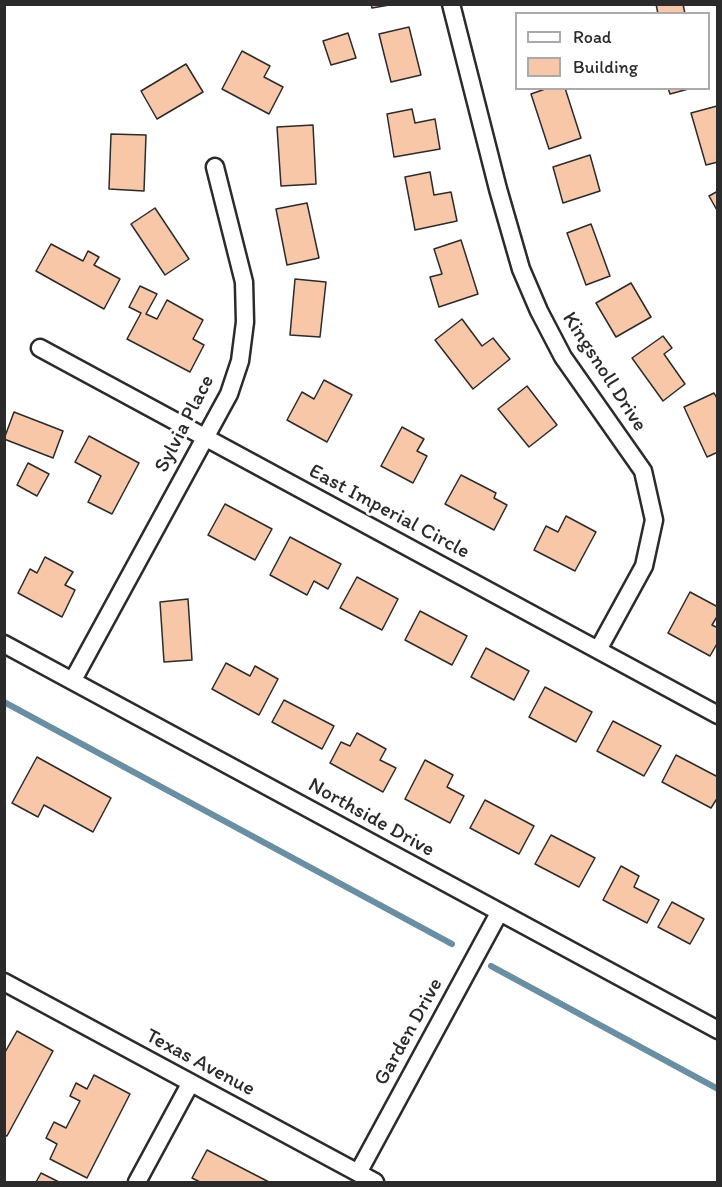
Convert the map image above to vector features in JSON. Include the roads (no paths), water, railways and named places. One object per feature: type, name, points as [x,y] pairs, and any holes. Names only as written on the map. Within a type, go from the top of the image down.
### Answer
[{"type":"street","name":"Kingsnoll Drive","points":[[451,4],[520,269],[563,357],[643,471],[654,520],[644,566],[598,650]]},
{"type":"street","name":"Sylvia Place","points":[[73,680],[206,438],[229,394],[240,361],[245,321],[244,282],[214,167]]},
{"type":"street","name":"East Imperial Circle","points":[[40,348],[717,715]]},
{"type":"street","name":"Northside Drive","points":[[4,644],[717,1030]]},
{"type":"street","name":"Garden Drive","points":[[358,1173],[499,913]]},
{"type":"street","name":"Texas Avenue","points":[[4,982],[375,1182]]},
{"type":"street","points":[[137,1182],[190,1084]]},
{"type":"waterway","points":[[4,702],[452,944]]},
{"type":"waterway","points":[[491,966],[718,1089]]}]
